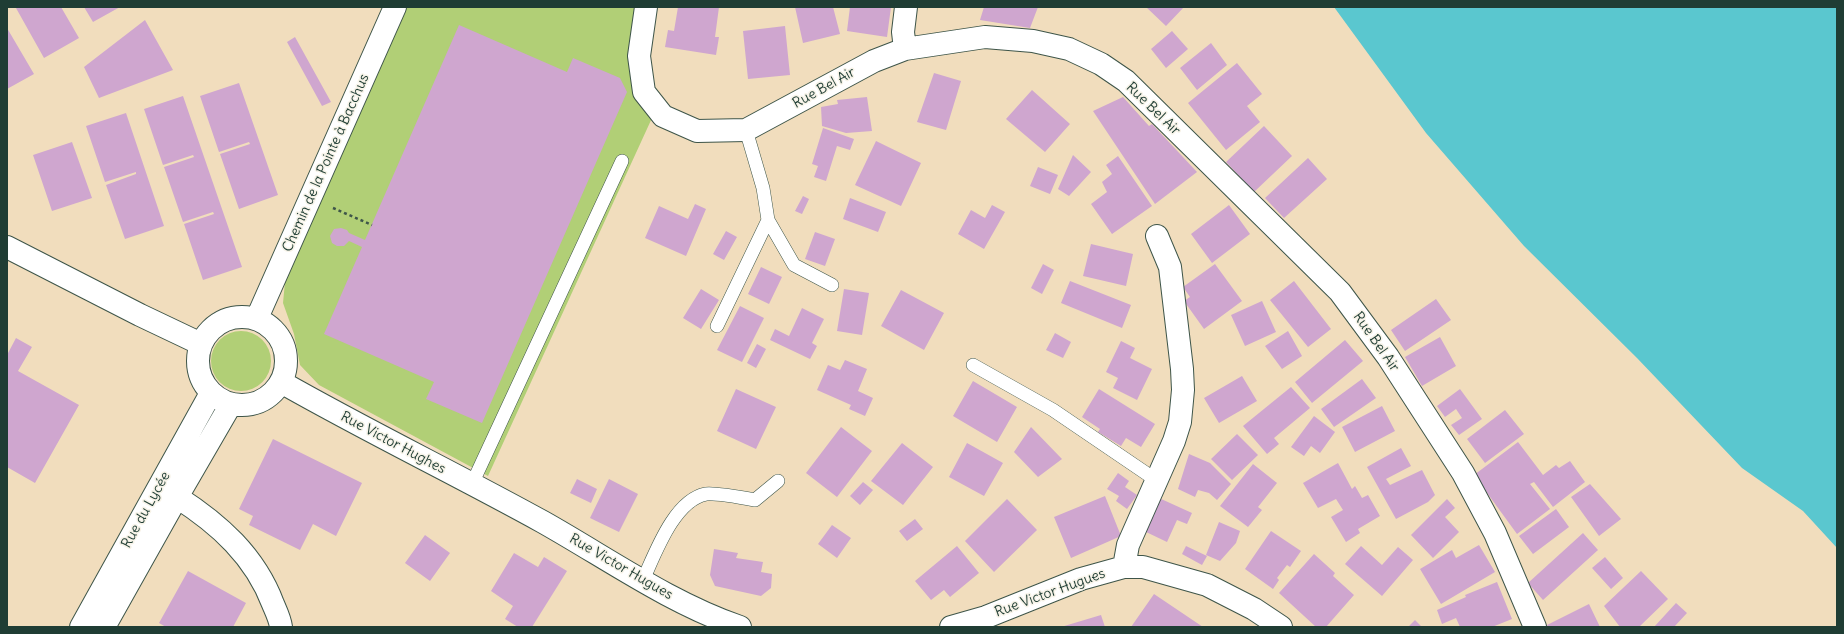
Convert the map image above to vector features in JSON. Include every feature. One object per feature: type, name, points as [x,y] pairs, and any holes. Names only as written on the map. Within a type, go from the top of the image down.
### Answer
[{"type":"street","name":"Chemin de la Pointe à Bacchus","points":[[258,318],[395,7]]},
{"type":"street","name":"Rue Bel Air","points":[[646,7],[639,56],[644,92],[663,116],[697,131],[746,130],[874,61],[905,49],[985,37],[1033,41],[1069,49],[1101,64],[1126,81],[1340,292],[1388,357],[1462,473],[1495,533],[1536,627]]},
{"type":"street","points":[[905,49],[903,32],[906,7]]},
{"type":"street","points":[[1124,567],[1128,544],[1174,441],[1180,422],[1183,390],[1170,267],[1157,236]]},
{"type":"street","points":[[7,247],[140,315],[201,344]]},
{"type":"street","points":[[246,316],[258,318],[271,326],[281,338],[286,352],[286,368],[281,382],[274,392],[265,399],[254,404],[231,404],[220,400],[211,393],[201,378],[197,361],[201,344],[207,334],[224,320],[246,316]]},
{"type":"street","name":"Rue Victor Hughes","points":[[281,382],[322,406],[505,501]]},
{"type":"street","name":"Rue du Lycée","points":[[81,627],[211,393]]},
{"type":"street","name":"Rue du Lycée","points":[[104,627],[231,404]]},
{"type":"street","points":[[177,497],[194,508],[237,545],[256,566],[270,596],[281,627]]},
{"type":"street","name":"Rue Victor Hugues","points":[[505,501],[643,580],[723,621],[740,627]]},
{"type":"street","name":"Rue Victor Hugues","points":[[951,627],[986,617],[1081,579],[1124,567],[1143,567],[1207,585],[1254,608],[1281,627]]},
{"type":"lane","points":[[746,130],[763,188],[768,220],[794,265],[832,285]]},
{"type":"lane","points":[[472,484],[622,161]]},
{"type":"lane","points":[[717,326],[768,220]]},
{"type":"lane","points":[[973,365],[1053,410],[1156,480]]},
{"type":"lane","points":[[643,580],[665,533],[687,503],[706,494],[754,500],[778,481]]},
{"type":"path","points":[[311,198],[372,225]]},
{"type":"green space","points":[[407,7],[641,7],[652,118],[488,476],[319,385],[300,365],[294,334],[283,303],[285,282]]},
{"type":"green space","points":[[241,331],[258,336],[266,344],[271,361],[266,378],[258,386],[241,391],[224,386],[216,378],[211,361],[216,344],[224,336]]},
{"type":"water","points":[[1334,7],[1837,7],[1837,548],[1803,511],[1742,468],[1637,358],[1524,246],[1426,133]]},
{"type":"building","points":[[61,7],[79,38],[44,58],[16,8]]},
{"type":"building","points":[[84,7],[120,7],[93,22]]},
{"type":"building","points":[[678,7],[719,7],[715,37],[719,37],[716,55],[665,47],[668,30],[674,31]]},
{"type":"building","points":[[795,7],[833,7],[840,34],[803,43]]},
{"type":"building","points":[[850,7],[891,7],[887,37],[847,31]]},
{"type":"building","points":[[984,7],[1038,7],[1030,28],[980,20]]},
{"type":"building","points":[[1146,7],[1184,7],[1166,26]]},
{"type":"building","points":[[145,20],[173,70],[99,98],[84,67]]},
{"type":"building","points":[[459,25],[567,72],[573,58],[620,78],[627,92],[482,423],[426,399],[434,382],[324,334],[362,247],[349,241],[344,246],[337,246],[332,243],[330,236],[334,229],[341,228],[365,240]]},
{"type":"building","points":[[785,26],[790,75],[748,79],[743,31]]},
{"type":"building","points":[[7,28],[34,74],[7,89]]},
{"type":"building","points":[[1172,31],[1188,49],[1166,68],[1151,49]]},
{"type":"building","points":[[295,37],[331,102],[322,106],[287,42]]},
{"type":"building","points":[[1211,43],[1227,65],[1197,90],[1180,68]]},
{"type":"building","points":[[1237,63],[1262,94],[1247,106],[1260,122],[1226,150],[1188,103]]},
{"type":"building","points":[[934,73],[961,81],[946,130],[917,122]]},
{"type":"building","points":[[239,83],[278,195],[239,209],[220,154],[250,144],[249,142],[219,152],[200,96]]},
{"type":"building","points":[[1032,90],[1070,124],[1045,152],[1006,119]]},
{"type":"building","points":[[183,96],[242,267],[203,280],[184,224],[214,214],[213,212],[183,222],[164,167],[194,157],[193,155],[163,165],[144,109]]},
{"type":"building","points":[[867,97],[872,131],[846,133],[822,126],[821,107],[838,104],[837,100]]},
{"type":"building","points":[[1123,97],[1149,126],[1152,124],[1197,172],[1155,204],[1093,111]]},
{"type":"building","points":[[126,113],[164,226],[125,239],[106,185],[136,174],[136,172],[105,182],[86,126]]},
{"type":"building","points":[[1264,126],[1292,156],[1254,192],[1226,162]]},
{"type":"building","points":[[823,128],[854,139],[850,150],[837,146],[826,181],[814,177],[818,166],[812,164]]},
{"type":"building","points":[[876,141],[921,163],[901,206],[855,185]]},
{"type":"building","points":[[72,142],[92,198],[52,211],[33,155]]},
{"type":"building","points":[[1073,155],[1091,172],[1069,196],[1058,189]]},
{"type":"building","points":[[1118,156],[1152,206],[1112,234],[1091,204],[1107,192],[1102,182],[1112,174],[1106,165]]},
{"type":"building","points":[[1308,158],[1327,179],[1284,218],[1265,198]]},
{"type":"building","points":[[1038,167],[1058,175],[1050,194],[1030,186]]},
{"type":"building","points":[[803,196],[809,199],[802,214],[795,211]]},
{"type":"building","points":[[850,198],[886,212],[878,232],[843,219]]},
{"type":"building","points":[[695,204],[706,209],[686,256],[645,238],[659,206],[688,219]]},
{"type":"building","points":[[992,205],[1005,212],[984,249],[958,234],[971,210],[985,218]]},
{"type":"building","points":[[1229,205],[1250,234],[1212,263],[1191,234]]},
{"type":"building","points":[[726,231],[737,237],[724,260],[713,254]]},
{"type":"building","points":[[815,232],[835,239],[825,266],[805,259]]},
{"type":"building","points":[[1091,244],[1133,254],[1126,286],[1083,276]]},
{"type":"building","points":[[1043,264],[1054,270],[1042,294],[1031,288]]},
{"type":"building","points":[[1215,264],[1242,301],[1204,329],[1184,301],[1190,297],[1183,287]]},
{"type":"building","points":[[761,267],[782,277],[769,304],[748,294]]},
{"type":"building","points":[[1070,281],[1131,305],[1122,328],[1061,303]]},
{"type":"building","points":[[1294,281],[1331,329],[1308,347],[1270,300]]},
{"type":"building","points":[[701,289],[719,300],[701,329],[683,318]]},
{"type":"building","points":[[844,289],[869,293],[862,335],[837,331]]},
{"type":"building","points":[[901,290],[944,313],[924,350],[881,326]]},
{"type":"building","points":[[1436,299],[1451,320],[1405,351],[1391,330]]},
{"type":"building","points":[[1262,301],[1276,332],[1245,346],[1231,315]]},
{"type":"building","points":[[740,306],[764,318],[742,362],[717,350]]},
{"type":"building","points":[[802,308],[824,319],[812,343],[817,346],[810,359],[770,340],[775,329],[789,336]]},
{"type":"building","points":[[1288,331],[1302,356],[1282,369],[1265,346]]},
{"type":"building","points":[[1055,333],[1071,342],[1063,358],[1046,350]]},
{"type":"building","points":[[1440,337],[1456,366],[1422,386],[1405,357]]},
{"type":"building","points":[[16,338],[32,347],[18,371],[79,405],[35,483],[7,467],[7,355]]},
{"type":"building","points":[[1345,340],[1363,361],[1312,403],[1295,382]]},
{"type":"building","points":[[1121,341],[1135,348],[1130,358],[1152,369],[1137,400],[1113,388],[1118,378],[1106,372]]},
{"type":"building","points":[[757,344],[766,349],[756,368],[747,363]]},
{"type":"building","points":[[845,360],[867,369],[858,391],[873,398],[865,416],[849,409],[851,405],[817,390],[828,365],[840,370]]},
{"type":"building","points":[[1242,376],[1257,401],[1219,423],[1204,398]]},
{"type":"building","points":[[1362,379],[1376,398],[1334,427],[1321,409]]},
{"type":"building","points":[[973,381],[1017,407],[997,442],[953,416]]},
{"type":"building","points":[[1291,387],[1310,408],[1274,438],[1279,444],[1267,454],[1243,426]]},
{"type":"building","points":[[736,389],[776,407],[756,449],[717,431]]},
{"type":"building","points":[[1099,389],[1155,424],[1141,447],[1126,438],[1121,446],[1098,432],[1100,429],[1082,417]]},
{"type":"building","points":[[1460,389],[1482,419],[1459,435],[1451,425],[1462,418],[1456,409],[1445,417],[1437,406]]},
{"type":"building","points":[[1382,406],[1395,431],[1355,452],[1342,427]]},
{"type":"building","points":[[1505,410],[1524,434],[1485,463],[1467,439]]},
{"type":"building","points":[[1314,416],[1335,432],[1320,453],[1311,446],[1304,456],[1291,447]]},
{"type":"building","points":[[841,427],[872,451],[837,497],[806,473]]},
{"type":"building","points":[[1031,427],[1062,459],[1038,477],[1014,452]]},
{"type":"building","points":[[1237,434],[1258,455],[1232,480],[1211,459]]},
{"type":"building","points":[[273,439],[362,483],[336,536],[313,524],[300,550],[249,525],[253,516],[239,509]]},
{"type":"building","points":[[1518,442],[1543,475],[1556,465],[1559,468],[1570,461],[1585,482],[1553,507],[1534,482],[1530,484],[1550,509],[1517,534],[1474,475]]},
{"type":"building","points":[[902,443],[933,467],[903,505],[871,481]]},
{"type":"building","points":[[967,443],[1003,463],[984,496],[949,477]]},
{"type":"building","points":[[1401,448],[1411,466],[1386,479],[1390,485],[1422,470],[1435,495],[1428,502],[1396,519],[1367,467]]},
{"type":"building","points":[[1189,454],[1210,463],[1231,484],[1217,500],[1209,493],[1198,490],[1195,497],[1178,489]]},
{"type":"building","points":[[1338,463],[1352,489],[1355,486],[1362,498],[1368,495],[1380,516],[1358,529],[1360,533],[1346,542],[1331,517],[1343,510],[1336,499],[1318,508],[1303,483]]},
{"type":"building","points":[[1253,464],[1277,483],[1258,507],[1262,510],[1248,527],[1220,506]]},
{"type":"building","points":[[1118,473],[1129,481],[1125,487],[1137,495],[1127,509],[1116,501],[1119,496],[1107,489]]},
{"type":"building","points":[[577,479],[597,489],[591,503],[570,493]]},
{"type":"building","points":[[609,479],[638,494],[619,532],[590,518]]},
{"type":"building","points":[[863,482],[873,490],[860,505],[850,496]]},
{"type":"building","points":[[1590,484],[1621,519],[1599,536],[1571,497]]},
{"type":"building","points":[[1105,496],[1121,536],[1071,558],[1054,517]]},
{"type":"building","points":[[1159,498],[1192,513],[1187,524],[1177,520],[1167,542],[1144,531]]},
{"type":"building","points":[[1007,499],[1037,530],[994,572],[965,541]]},
{"type":"building","points":[[1447,499],[1455,508],[1445,517],[1459,532],[1433,558],[1411,535]]},
{"type":"building","points":[[1556,509],[1569,527],[1533,554],[1519,536]]},
{"type":"building","points":[[915,519],[923,529],[907,541],[899,531]]},
{"type":"building","points":[[1219,522],[1240,531],[1236,543],[1220,561],[1206,555]]},
{"type":"building","points":[[832,525],[851,538],[837,558],[818,544]]},
{"type":"building","points":[[1271,531],[1301,551],[1290,567],[1287,565],[1277,578],[1279,580],[1273,589],[1245,569]]},
{"type":"building","points":[[1583,533],[1598,550],[1543,600],[1528,583]]},
{"type":"building","points":[[425,535],[450,553],[430,581],[405,563]]},
{"type":"building","points":[[1479,545],[1495,572],[1441,604],[1420,569],[1452,550],[1456,558]]},
{"type":"building","points":[[957,546],[979,573],[950,597],[944,590],[931,600],[915,581]]},
{"type":"building","points":[[1186,546],[1207,556],[1202,565],[1182,554]]},
{"type":"building","points":[[1361,546],[1382,565],[1398,547],[1413,560],[1382,596],[1345,564]]},
{"type":"building","points":[[714,549],[738,553],[736,558],[763,562],[761,572],[772,574],[771,588],[761,596],[715,586],[710,575]]},
{"type":"building","points":[[514,553],[538,567],[544,557],[567,571],[532,627],[518,627],[505,619],[513,606],[491,591]]},
{"type":"building","points":[[1314,554],[1335,573],[1333,576],[1354,595],[1326,627],[1316,627],[1279,593]]},
{"type":"building","points":[[1605,557],[1623,578],[1611,589],[1592,568]]},
{"type":"building","points":[[188,571],[246,603],[233,627],[166,627],[159,623]]},
{"type":"building","points":[[1641,571],[1668,599],[1640,626],[1620,627],[1604,606]]},
{"type":"building","points":[[1497,582],[1512,619],[1492,627],[1460,627],[1456,618],[1442,624],[1437,610],[1466,597],[1465,595]]},
{"type":"building","points":[[1154,594],[1203,627],[1131,627]]},
{"type":"building","points":[[1676,603],[1687,613],[1674,627],[1654,627]]},
{"type":"building","points":[[1589,604],[1600,627],[1548,627],[1547,625]]},
{"type":"building","points":[[1101,615],[1105,627],[1061,627]]},
{"type":"building","points":[[1415,620],[1422,627],[1408,627]]}]
